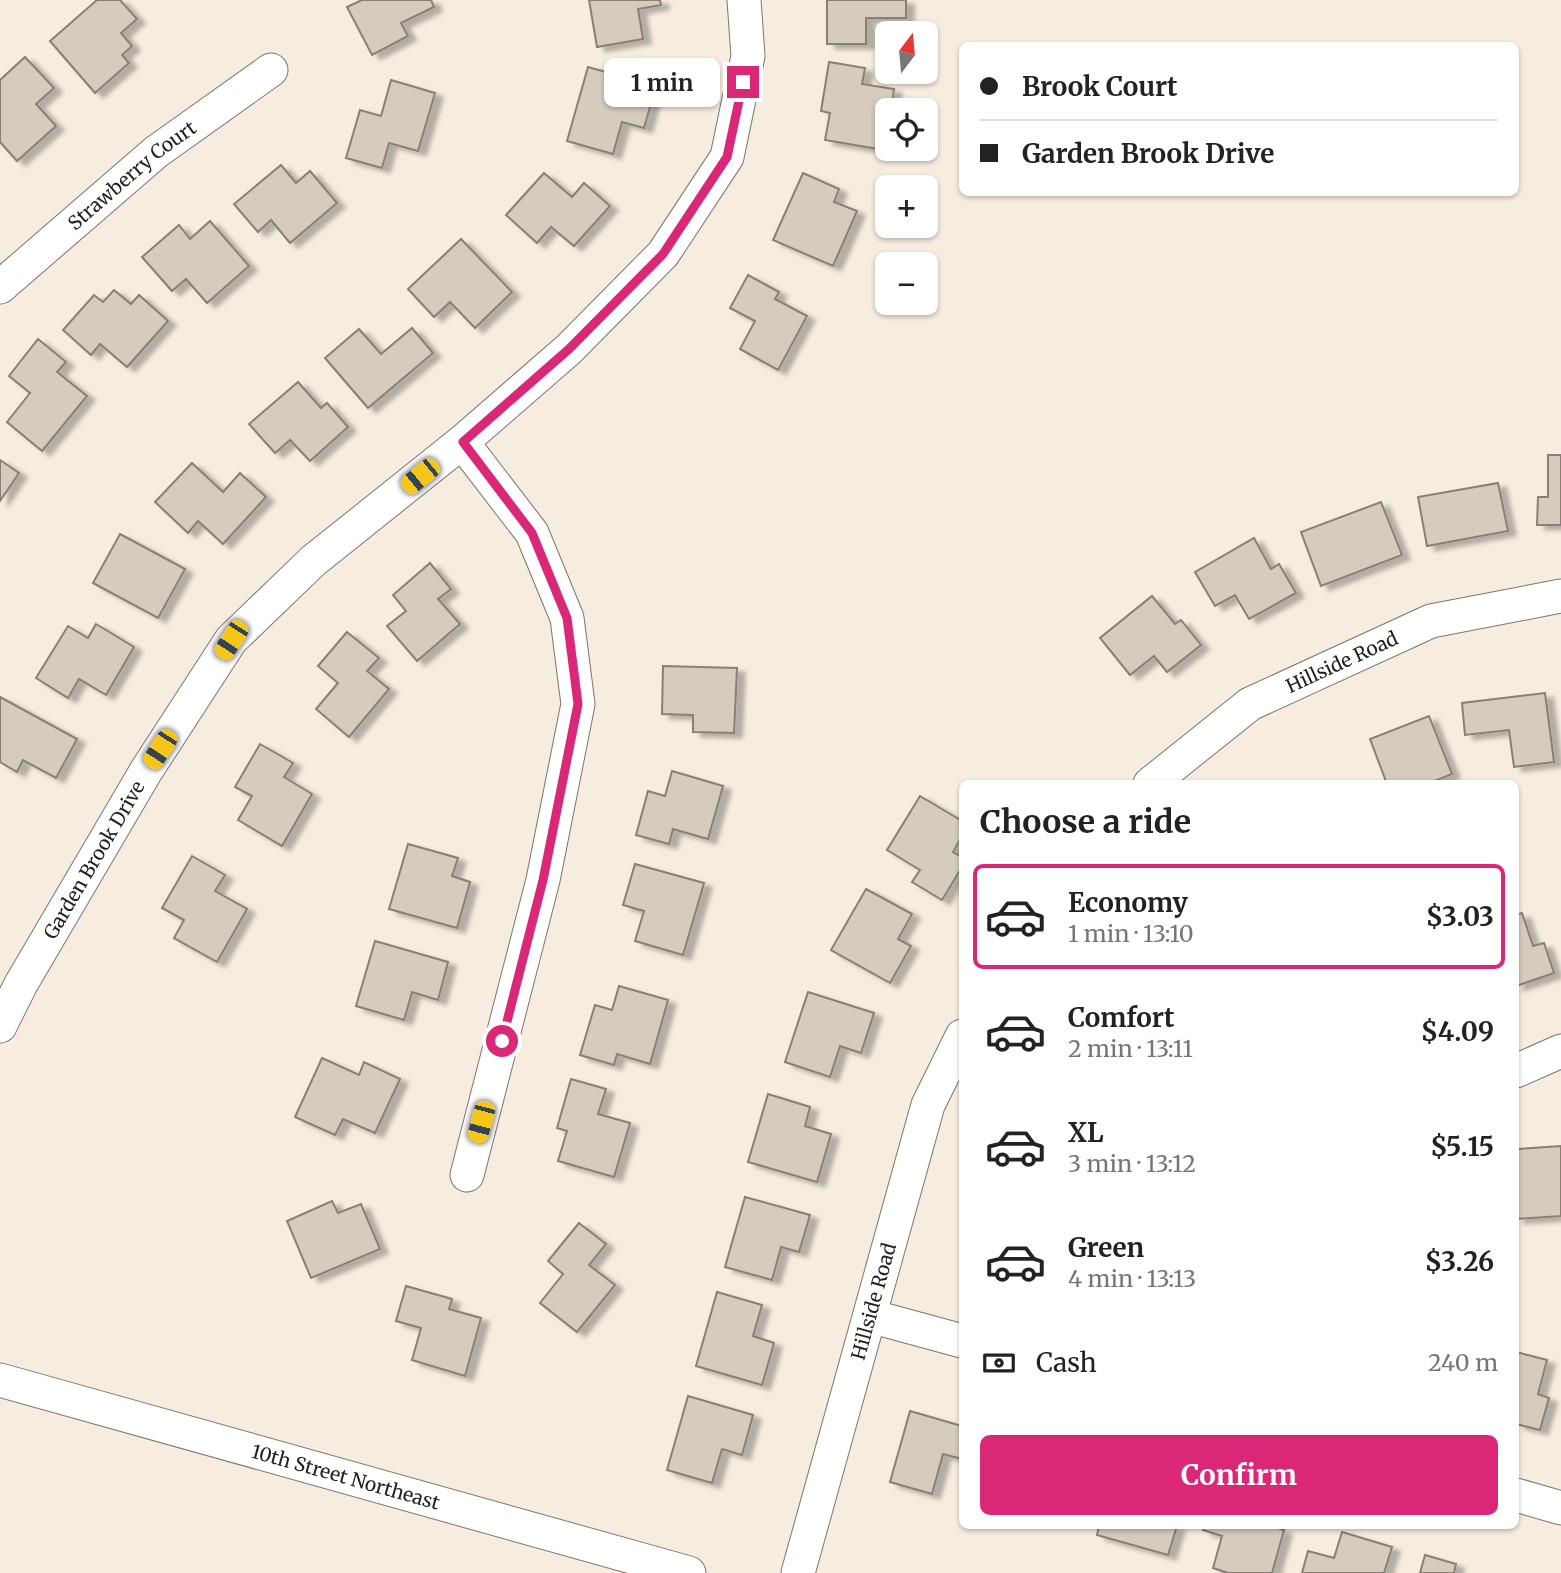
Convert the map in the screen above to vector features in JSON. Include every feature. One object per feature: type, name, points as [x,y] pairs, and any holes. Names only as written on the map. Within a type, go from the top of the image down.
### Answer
[{"type":"street","name":"Garden Brook Drive","points":[[0,1026],[21,984],[146,771],[231,640],[313,561],[463,442],[569,349],[663,254],[727,157],[748,56],[744,0]]},
{"type":"street","name":"Strawberry Court","points":[[0,287],[156,152],[271,70]]},
{"type":"street","points":[[463,442],[532,533],[567,618],[578,704],[543,880],[467,1175]]},
{"type":"street","name":"Hillside Road","points":[[1155,780],[1250,704],[1431,621],[1561,596]]},
{"type":"street","name":"Hillside Road","points":[[798,1573],[928,1105],[959,1041]]},
{"type":"street","points":[[1519,1069],[1561,1051]]},
{"type":"street","points":[[870,1316],[959,1340]]},
{"type":"street","name":"10th Street Northeast","points":[[0,1381],[689,1573]]},
{"type":"street","points":[[1519,1496],[1561,1507]]},
{"type":"building","points":[[97,0],[120,0],[137,19],[121,33],[132,46],[122,55],[129,63],[95,93],[50,41]]},
{"type":"building","points":[[362,0],[431,0],[434,7],[401,23],[408,36],[372,55],[347,7]]},
{"type":"building","points":[[589,0],[660,0],[661,5],[638,9],[643,39],[597,47]]},
{"type":"building","points":[[827,0],[906,0],[906,18],[866,18],[866,44],[827,44]]},
{"type":"building","points":[[25,57],[54,88],[36,104],[56,126],[17,161],[0,142],[0,80]]},
{"type":"building","points":[[829,62],[865,68],[862,84],[894,89],[893,98],[875,98],[875,148],[825,140],[830,113],[821,111]]},
{"type":"building","points":[[588,67],[656,86],[644,128],[622,122],[613,154],[567,141]]},
{"type":"building","points":[[391,80],[435,93],[418,151],[389,143],[382,168],[346,158],[360,110],[381,116]]},
{"type":"building","points":[[281,165],[296,183],[310,171],[337,203],[290,243],[271,220],[258,232],[234,204]]},
{"type":"building","points":[[544,173],[572,197],[584,183],[610,206],[574,246],[551,227],[537,243],[506,215]]},
{"type":"building","points":[[803,173],[839,189],[834,202],[857,211],[833,266],[773,240]]},
{"type":"building","points":[[210,221],[249,266],[207,303],[186,279],[172,291],[142,257],[179,225],[190,239]]},
{"type":"building","points":[[461,239],[512,292],[475,328],[450,302],[434,317],[408,289]]},
{"type":"building","points":[[748,275],[779,292],[775,299],[807,316],[778,370],[740,349],[755,321],[730,308]]},
{"type":"building","points":[[114,290],[131,304],[139,295],[168,321],[127,367],[100,344],[91,355],[63,330],[94,295],[103,302]]},
{"type":"building","points":[[412,328],[433,353],[368,408],[325,358],[359,329],[381,354]]},
{"type":"building","points":[[38,339],[66,362],[57,372],[87,396],[42,451],[7,422],[30,393],[9,376]]},
{"type":"building","points":[[298,382],[321,408],[327,403],[348,427],[310,461],[290,440],[275,453],[249,424]]},
{"type":"building","points":[[1548,455],[1561,455],[1561,525],[1537,525],[1538,497],[1548,497]]},
{"type":"building","points":[[0,460],[19,473],[0,501]]},
{"type":"building","points":[[192,463],[223,492],[240,473],[266,497],[223,544],[198,521],[188,533],[155,502]]},
{"type":"building","points":[[1498,483],[1508,531],[1427,546],[1418,497]]},
{"type":"building","points":[[1381,502],[1402,555],[1321,586],[1301,532]]},
{"type":"building","points":[[120,534],[185,569],[158,618],[93,583]]},
{"type":"building","points":[[1254,538],[1271,569],[1279,564],[1296,593],[1249,619],[1235,595],[1215,606],[1195,572]]},
{"type":"building","points":[[430,563],[451,589],[438,599],[460,624],[417,661],[387,626],[406,611],[393,595]]},
{"type":"building","points":[[1152,596],[1175,624],[1181,620],[1201,645],[1167,672],[1154,656],[1130,675],[1100,638]]},
{"type":"building","points":[[96,624],[134,647],[106,695],[79,679],[68,698],[36,678],[68,626],[88,638]]},
{"type":"building","points":[[347,632],[379,658],[367,671],[389,689],[349,737],[316,709],[338,683],[318,666]]},
{"type":"building","points":[[663,666],[737,668],[734,733],[693,732],[693,715],[662,714]]},
{"type":"building","points":[[1545,693],[1554,762],[1514,767],[1509,730],[1465,735],[1462,703]]},
{"type":"building","points":[[0,697],[77,739],[56,778],[23,760],[17,772],[0,762]]},
{"type":"building","points":[[1429,716],[1452,774],[1437,780],[1385,780],[1370,739]]},
{"type":"building","points":[[260,744],[293,763],[284,777],[312,794],[282,846],[238,820],[252,796],[235,787]]},
{"type":"building","points":[[672,771],[723,786],[708,839],[673,829],[669,844],[636,835],[648,791],[665,796]]},
{"type":"building","points":[[920,796],[959,819],[959,841],[953,852],[959,855],[959,872],[942,900],[912,882],[920,870],[887,850]]},
{"type":"building","points":[[408,844],[458,858],[452,876],[470,882],[457,928],[389,909]]},
{"type":"building","points":[[192,856],[225,875],[215,891],[247,909],[217,962],[174,938],[184,920],[162,908]]},
{"type":"building","points":[[635,864],[704,883],[683,955],[635,941],[644,911],[623,905]]},
{"type":"building","points":[[866,889],[912,914],[898,939],[911,946],[890,983],[831,950]]},
{"type":"building","points":[[1522,913],[1533,946],[1544,943],[1554,973],[1519,985],[1519,914]]},
{"type":"building","points":[[375,941],[448,962],[438,1000],[412,992],[404,1020],[356,1006]]},
{"type":"building","points":[[619,986],[668,1000],[650,1064],[617,1054],[614,1065],[580,1055],[595,1005],[612,1010]]},
{"type":"building","points":[[808,992],[874,1013],[861,1053],[840,1046],[830,1077],[785,1062]]},
{"type":"building","points":[[322,1058],[359,1075],[364,1062],[400,1079],[375,1133],[343,1119],[335,1135],[295,1117]]},
{"type":"building","points":[[571,1079],[606,1089],[598,1114],[630,1123],[614,1177],[558,1161],[567,1131],[557,1128]]},
{"type":"building","points":[[768,1094],[810,1107],[805,1126],[831,1134],[817,1182],[748,1162]]},
{"type":"building","points":[[1561,1146],[1561,1216],[1519,1219],[1519,1149]]},
{"type":"building","points":[[745,1197],[810,1215],[799,1252],[781,1247],[772,1280],[725,1267]]},
{"type":"building","points":[[332,1201],[338,1213],[361,1204],[380,1249],[311,1278],[287,1221]]},
{"type":"building","points":[[579,1223],[606,1244],[589,1265],[615,1285],[577,1332],[540,1303],[563,1274],[548,1261]]},
{"type":"building","points":[[406,1286],[452,1299],[449,1309],[481,1318],[465,1376],[412,1360],[421,1328],[396,1321]]},
{"type":"building","points":[[717,1292],[762,1305],[753,1336],[774,1343],[762,1385],[696,1366]]},
{"type":"building","points":[[1519,1353],[1547,1360],[1538,1394],[1549,1398],[1540,1430],[1519,1425]]},
{"type":"building","points":[[688,1396],[753,1415],[742,1455],[722,1449],[712,1483],[667,1470]]},
{"type":"building","points":[[910,1411],[959,1425],[959,1458],[943,1454],[932,1494],[890,1482]]},
{"type":"building","points":[[1098,1529],[1176,1529],[1168,1555],[1097,1535]]},
{"type":"building","points":[[1203,1530],[1284,1530],[1272,1573],[1228,1573],[1213,1568],[1222,1536]]},
{"type":"building","points":[[1342,1532],[1392,1547],[1384,1573],[1302,1573],[1308,1551],[1334,1558]]},
{"type":"building","points":[[1425,1555],[1456,1564],[1454,1573],[1420,1573]]},
{"type":"route","points":[[502,1041],[543,880],[578,704],[567,618],[532,533],[463,442],[569,349],[663,254],[727,157],[743,82]]}]
